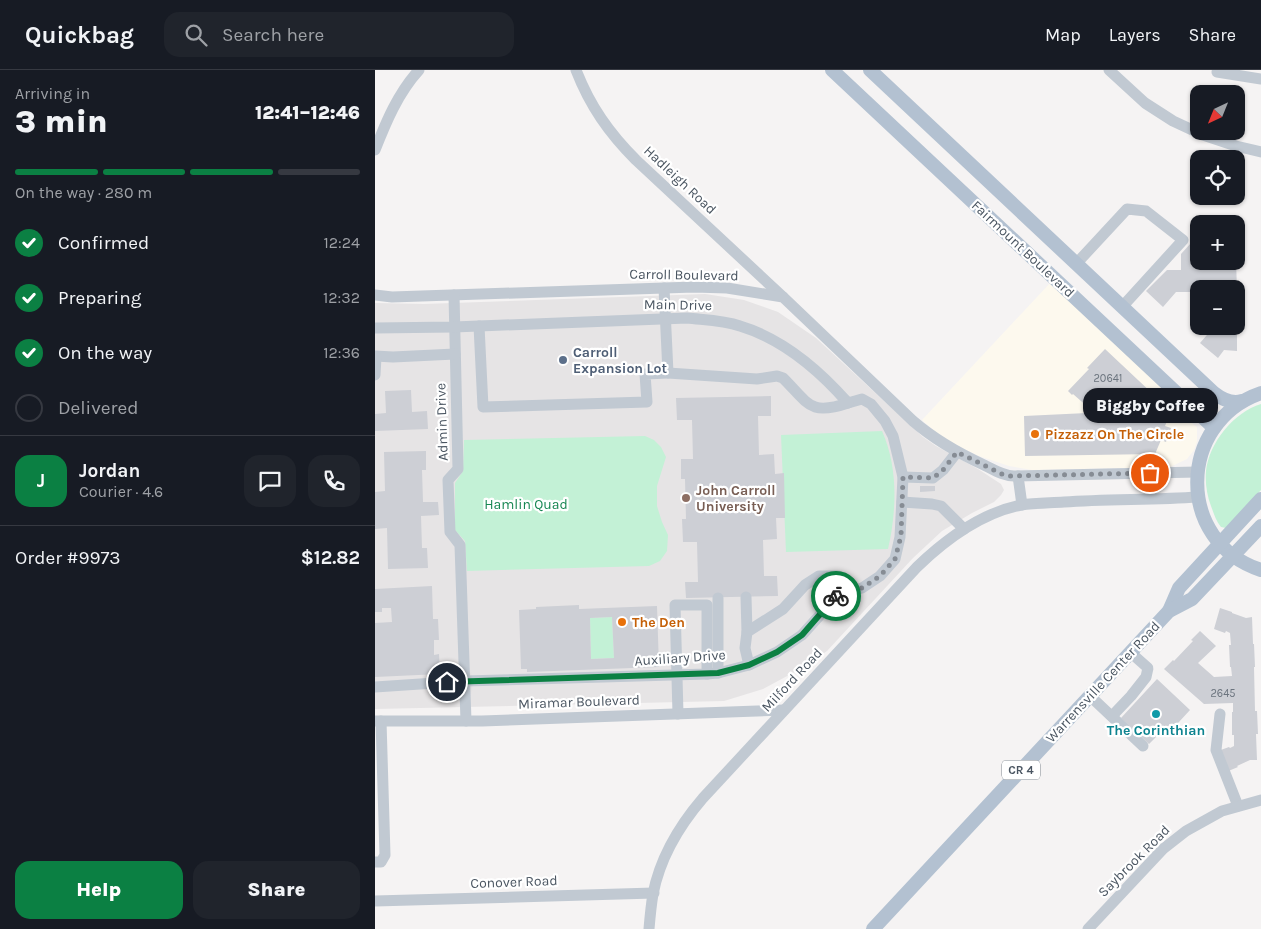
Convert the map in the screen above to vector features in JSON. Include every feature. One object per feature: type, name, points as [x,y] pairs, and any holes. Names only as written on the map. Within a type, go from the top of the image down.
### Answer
[{"type":"main road","name":"Fairmount Boulevard","points":[[832,70],[1214,428]]},
{"type":"main road","name":"Fairmount Boulevard","points":[[870,70],[1217,396],[1229,401],[1242,402]]},
{"type":"main road","points":[[1261,393],[1242,402],[1214,428],[1208,437],[1197,472],[1198,497],[1207,523],[1221,544],[1246,563],[1261,570]]},
{"type":"main road","name":"Warrensville Center Road","points":[[873,929],[1169,611],[1179,588],[1261,499]]},
{"type":"main road","name":"Warrensville Center Road","points":[[1169,611],[1192,599],[1261,526]]},
{"type":"street","points":[[375,150],[398,99],[419,70]]},
{"type":"street","name":"Hadleigh Road","points":[[576,70],[591,105],[615,139],[783,297]]},
{"type":"street","points":[[1109,70],[1145,103],[1173,121],[1203,135],[1261,152]]},
{"type":"street","points":[[1217,72],[1261,79]]},
{"type":"street","points":[[1076,264],[1127,209],[1146,211],[1183,240],[1122,307]]},
{"type":"street","name":"Carroll Boulevard","points":[[375,295],[392,297],[694,287],[727,288],[783,297]]},
{"type":"street","points":[[664,288],[668,373]]},
{"type":"street","name":"Admin Drive","points":[[454,295],[458,468],[448,480],[450,532],[460,544],[466,721]]},
{"type":"street","points":[[783,297],[922,428],[957,452],[1005,475],[1197,472]]},
{"type":"street","name":"Main Drive","points":[[375,328],[454,327],[687,318],[718,321],[740,326],[781,344],[832,385],[848,403]]},
{"type":"street","points":[[479,326],[483,407],[647,402],[645,374],[668,373],[757,379],[777,376],[783,378],[813,407],[833,408],[862,399],[871,404],[885,421],[893,436],[903,477],[933,478],[943,470],[957,452]]},
{"type":"street","points":[[375,375],[375,357],[455,354]]},
{"type":"street","points":[[1018,476],[1022,505]]},
{"type":"street","name":"Auxiliary Drive","points":[[375,687],[465,681],[712,673],[749,665],[777,652],[802,635],[839,594],[862,588],[880,576],[895,559],[901,536],[903,477]]},
{"type":"street","name":"Milford Road","points":[[649,929],[653,893],[667,853],[687,818],[784,710],[917,567],[939,546],[964,529],[989,516],[1022,505],[1198,497]]},
{"type":"street","points":[[902,502],[941,506],[964,529]]},
{"type":"street","points":[[747,632],[783,609],[805,585],[819,576],[838,576],[854,590]]},
{"type":"street","points":[[746,597],[747,632],[745,648],[749,665]]},
{"type":"street","points":[[712,673],[718,598]]},
{"type":"street","points":[[679,714],[675,605],[707,605],[712,673]]},
{"type":"street","points":[[1112,716],[1146,677],[1148,668],[1131,652]]},
{"type":"street","points":[[1090,696],[1143,746]]},
{"type":"street","name":"Miramar Boulevard","points":[[378,721],[466,721],[784,710]]},
{"type":"street","points":[[1220,714],[1216,750],[1238,806]]},
{"type":"street","points":[[375,862],[381,862],[385,855],[378,721]]},
{"type":"street","name":"Saybrook Road","points":[[1088,929],[1163,850],[1186,831],[1222,812],[1261,800]]},
{"type":"street","name":"Conover Road","points":[[375,901],[653,893]]},
{"type":"shaded area","points":[[1052,281],[1188,409],[1183,416],[1197,427],[1197,441],[1194,450],[1187,459],[1170,467],[1032,470],[1009,466],[979,456],[938,434],[922,420]]},
{"type":"shaded area","name":"John Carroll University","points":[[705,294],[744,300],[778,312],[816,338],[923,437],[1001,484],[1004,490],[1001,495],[994,502],[942,531],[913,558],[827,651],[802,668],[763,689],[724,701],[375,709],[375,303],[424,304]]},
{"type":"green space","points":[[1261,404],[1261,490],[1226,528],[1221,527],[1214,515],[1207,493],[1206,471],[1208,460],[1218,440],[1233,421],[1241,414]]},
{"type":"green space","points":[[882,431],[891,459],[894,489],[893,519],[888,549],[786,552],[781,435]]},
{"type":"green space","name":"Hamlin Quad","points":[[645,436],[654,440],[661,447],[666,457],[657,486],[657,506],[668,535],[667,551],[660,561],[649,566],[467,571],[465,541],[455,530],[455,483],[463,471],[464,440]]},
{"type":"green space","points":[[612,617],[614,658],[591,659],[590,618]]},
{"type":"building","points":[[1190,244],[1190,270],[1236,270],[1237,280],[1190,280],[1190,292],[1176,292],[1163,307],[1146,291],[1167,270],[1181,270],[1181,254]]},
{"type":"building","points":[[1207,335],[1237,335],[1237,351],[1224,350],[1218,358],[1200,343]]},
{"type":"building","points":[[1105,349],[1171,411],[1165,426],[1171,428],[1166,442],[1161,440],[1155,454],[1025,456],[1024,416],[1087,413],[1089,408],[1068,391]]},
{"type":"building","points":[[411,390],[412,412],[427,411],[428,429],[375,431],[375,414],[386,413],[385,391]]},
{"type":"building","points":[[771,396],[771,416],[758,416],[759,455],[774,454],[775,474],[784,473],[785,518],[776,518],[777,539],[763,540],[764,576],[777,576],[778,596],[686,598],[685,582],[698,582],[697,542],[683,542],[682,519],[686,519],[685,479],[681,479],[681,459],[693,459],[692,420],[677,420],[676,398]]},
{"type":"building","points":[[426,451],[426,470],[422,470],[423,502],[438,502],[439,515],[421,516],[422,548],[427,548],[428,568],[388,569],[387,528],[375,529],[375,492],[385,491],[384,452]]},
{"type":"building","points":[[920,486],[935,486],[935,491],[920,492]]},
{"type":"building","points":[[432,586],[433,619],[438,619],[439,640],[434,640],[434,655],[439,654],[440,674],[375,677],[375,623],[392,622],[391,608],[382,608],[382,612],[375,612],[375,589]]},
{"type":"building","points":[[579,605],[579,609],[657,606],[659,667],[527,672],[527,669],[521,669],[519,610],[536,609],[536,607]],"holes":[[[612,617],[614,658],[591,659],[590,618]]]},
{"type":"building","points":[[1220,608],[1246,618],[1252,617],[1255,711],[1257,711],[1258,734],[1256,734],[1257,760],[1250,760],[1226,772],[1218,751],[1234,746],[1234,735],[1232,735],[1233,703],[1204,704],[1164,669],[1193,641],[1191,640],[1200,631],[1216,646],[1198,663],[1214,677],[1232,676],[1230,667],[1230,633],[1214,629]]},
{"type":"building","name":"The Corinthian","points":[[1157,679],[1190,710],[1166,736],[1161,732],[1149,744],[1121,718]]},
{"type":"way so far","points":[[836,596],[862,588],[880,576],[895,559],[901,536],[903,477],[933,478],[943,470],[957,452],[1010,476],[1150,473]]},
{"type":"place","name":"Carroll Expansion Lot","points":[[563,360]]},
{"type":"place","name":"Pizzazz On The Circle","points":[[1035,434]]},
{"type":"place","name":"Biggby Coffee","points":[[1150,473]]},
{"type":"place","name":"John Carroll University","points":[[686,498]]},
{"type":"place","name":"The Den","points":[[622,622]]},
{"type":"place","name":"The Corinthian","points":[[1156,714]]},
{"type":"route","points":[[447,682],[718,673],[749,665],[777,652],[802,635],[836,596]]}]
